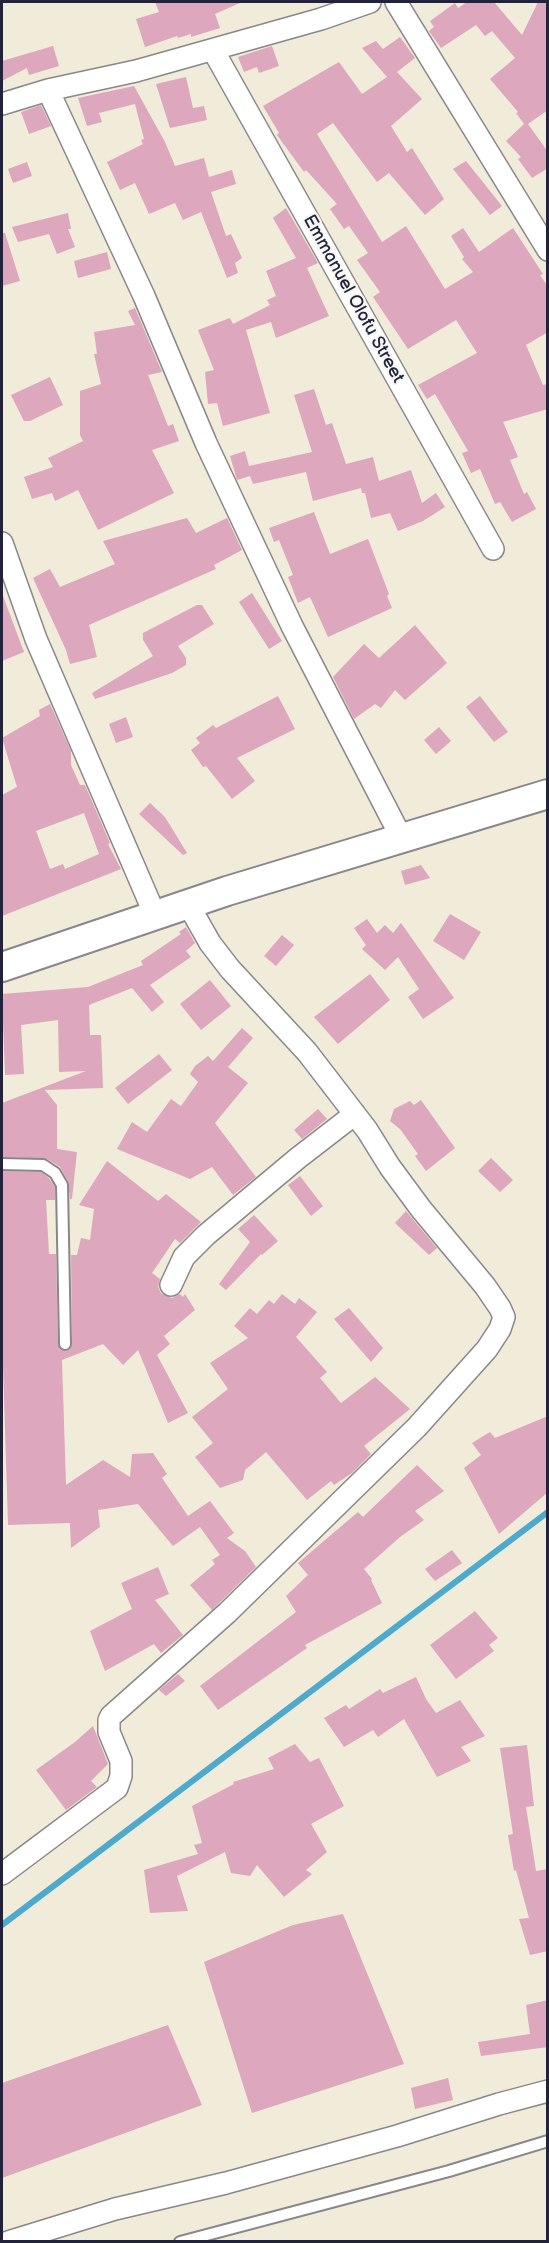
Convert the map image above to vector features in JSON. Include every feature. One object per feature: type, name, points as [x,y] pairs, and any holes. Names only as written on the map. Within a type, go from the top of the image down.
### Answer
[{"type":"street","points":[[2,105],[48,90],[136,71],[321,20],[370,2]]},
{"type":"street","points":[[396,2],[548,250]]},
{"type":"street","name":"Emmanuel Olofu Street","points":[[213,50],[492,549]]},
{"type":"street","points":[[48,90],[144,296],[211,454],[292,626],[401,837]]},
{"type":"street","points":[[2,543],[36,639],[155,915]]},
{"type":"street","points":[[2,967],[188,904],[401,837],[548,794]]},
{"type":"street","points":[[2,1874],[117,1788],[121,1776],[121,1761],[110,1732],[111,1716],[227,1614],[417,1427],[487,1348],[501,1329],[504,1317],[484,1286],[421,1209],[355,1114],[307,1052],[230,969],[210,943],[188,904]]},
{"type":"street","points":[[171,1286],[184,1257],[206,1235],[355,1114]]},
{"type":"street","points":[[8,2241],[115,2209],[226,2183],[397,2136],[548,2091]]},
{"type":"lane","points":[[2,1164],[43,1166],[55,1173],[62,1185],[65,1344]]},
{"type":"lane","points":[[180,2241],[449,2171],[548,2141]]},
{"type":"building","points":[[155,2],[242,2],[215,14],[220,28],[191,37],[191,34],[178,38],[177,36],[145,47],[136,19],[159,12]]},
{"type":"building","points":[[467,2],[494,2],[522,35],[538,2],[548,2],[548,110],[528,124],[548,152],[548,168],[532,178],[518,159],[521,157],[506,141],[524,124],[516,113],[518,112],[490,79],[515,58],[492,31],[485,36],[476,25],[441,48],[429,31],[434,27],[430,21],[455,3],[458,8]]},
{"type":"building","points":[[400,37],[415,58],[397,72],[422,99],[391,126],[407,152],[412,148],[444,199],[425,215],[389,173],[377,182],[333,123],[317,134],[382,242],[406,226],[445,289],[473,272],[462,259],[464,257],[451,236],[463,228],[479,252],[513,228],[543,274],[540,275],[548,287],[548,332],[526,345],[543,385],[548,384],[548,409],[503,422],[518,457],[510,460],[524,494],[527,492],[536,509],[512,522],[500,502],[495,504],[480,469],[471,473],[462,453],[468,451],[435,394],[427,399],[418,385],[477,353],[456,320],[408,349],[373,297],[380,292],[357,260],[368,253],[349,226],[344,229],[330,209],[337,204],[306,170],[304,172],[277,135],[279,133],[263,106],[339,62],[362,94],[387,77],[362,48],[376,41],[383,49]]},
{"type":"building","points":[[53,46],[59,66],[29,75],[27,68],[2,81],[2,61]]},
{"type":"building","points":[[272,46],[279,66],[259,73],[257,67],[244,72],[238,57]]},
{"type":"building","points":[[186,77],[193,108],[204,106],[207,120],[170,128],[156,84]]},
{"type":"building","points":[[134,86],[165,142],[175,166],[204,158],[209,177],[232,170],[236,184],[211,192],[226,236],[231,234],[242,258],[235,263],[238,273],[227,278],[201,212],[183,220],[175,203],[149,214],[135,183],[120,190],[107,162],[143,144],[141,140],[144,139],[135,104],[99,113],[102,122],[87,126],[78,98]]},
{"type":"building","points":[[41,105],[51,126],[29,134],[21,112]]},
{"type":"building","points":[[466,161],[502,206],[490,215],[453,169]]},
{"type":"building","points":[[27,162],[32,176],[13,183],[8,169]]},
{"type":"building","points":[[286,208],[318,263],[307,268],[329,316],[276,338],[271,322],[246,330],[270,413],[223,426],[217,403],[208,404],[205,372],[214,370],[198,330],[230,318],[233,324],[270,305],[267,300],[276,296],[266,271],[296,258],[273,218]]},
{"type":"building","points":[[68,213],[71,229],[68,229],[75,247],[57,254],[49,234],[18,242],[12,227]]},
{"type":"building","points":[[2,233],[5,233],[20,281],[2,286]]},
{"type":"building","points":[[107,252],[111,269],[78,278],[74,261]]},
{"type":"building","points":[[135,308],[162,372],[148,375],[168,426],[173,424],[179,441],[152,450],[174,493],[98,530],[78,490],[55,501],[52,493],[32,499],[24,477],[53,467],[48,458],[83,441],[80,435],[80,391],[101,384],[94,354],[97,354],[94,332],[135,325],[128,311]]},
{"type":"building","points":[[50,377],[63,405],[30,421],[24,421],[11,395]]},
{"type":"building","points":[[314,389],[326,425],[332,423],[346,464],[373,457],[379,481],[411,470],[422,503],[436,493],[445,507],[423,521],[398,531],[390,513],[371,518],[365,493],[362,493],[361,488],[313,501],[306,472],[253,484],[250,476],[237,480],[230,456],[245,451],[249,466],[312,452],[294,395]]},
{"type":"building","points":[[314,512],[330,554],[368,539],[392,608],[328,637],[310,597],[298,603],[288,577],[293,575],[279,540],[274,542],[269,528]]},
{"type":"building","points":[[187,518],[196,533],[227,518],[242,550],[214,565],[216,569],[89,625],[97,657],[70,664],[66,650],[33,578],[50,569],[60,587],[115,564],[103,541]]},
{"type":"building","points":[[252,593],[282,641],[269,649],[239,602]]},
{"type":"building","points":[[2,597],[24,652],[2,661]]},
{"type":"building","points":[[197,605],[202,605],[214,624],[178,646],[186,658],[186,665],[172,673],[95,699],[92,693],[153,656],[143,640],[143,633]]},
{"type":"building","points":[[415,625],[447,663],[405,700],[395,690],[381,708],[375,704],[354,719],[333,677],[364,644],[379,658]]},
{"type":"building","points":[[278,696],[295,729],[237,758],[255,781],[232,799],[191,750],[200,743],[196,738],[213,725],[216,728]]},
{"type":"building","points":[[480,696],[508,732],[494,742],[466,707]]},
{"type":"building","points":[[50,704],[71,751],[71,765],[80,785],[85,785],[110,843],[108,844],[121,869],[2,916],[2,795],[17,787],[2,738],[40,716],[39,710]],"holes":[[[84,813],[99,854],[65,869],[63,864],[50,869],[36,831]]]},
{"type":"building","points":[[126,717],[133,737],[116,743],[109,724]]},
{"type":"building","points":[[439,727],[451,741],[436,754],[424,740]]},
{"type":"building","points":[[150,803],[165,817],[187,853],[183,855],[139,814]]},
{"type":"building","points":[[421,865],[430,878],[405,885],[401,871]]},
{"type":"building","points":[[450,914],[481,932],[464,960],[433,941]]},
{"type":"building","points":[[367,919],[377,933],[385,925],[393,933],[401,923],[454,998],[423,1019],[408,997],[419,989],[398,957],[385,970],[362,949],[366,945],[354,928]]},
{"type":"building","points":[[186,927],[195,943],[186,951],[191,957],[150,985],[164,1002],[152,1012],[132,988],[89,1005],[90,1035],[101,1035],[103,1088],[45,1090],[57,1105],[57,1149],[77,1152],[72,1199],[70,1199],[68,1181],[60,1167],[47,1159],[2,1157],[2,1103],[86,1071],[59,1072],[58,1020],[21,1025],[24,1074],[5,1075],[2,994],[88,987],[143,965],[141,961],[181,934],[179,932]]},
{"type":"building","points":[[282,935],[294,945],[276,966],[264,956]]},
{"type":"building","points":[[370,974],[390,1000],[338,1044],[314,1017]]},
{"type":"building","points":[[210,980],[231,1006],[201,1030],[180,1004]]},
{"type":"building","points":[[242,1028],[253,1038],[228,1067],[248,1083],[215,1123],[256,1177],[233,1195],[212,1167],[190,1179],[117,1149],[132,1122],[147,1132],[171,1099],[181,1106],[198,1082],[190,1074],[195,1066],[208,1056],[213,1061]]},
{"type":"building","points":[[159,1054],[172,1070],[128,1104],[115,1088]]},
{"type":"building","points":[[421,1100],[455,1148],[426,1171],[415,1156],[418,1154],[400,1129],[390,1121],[394,1109],[410,1101],[414,1105]]},
{"type":"building","points":[[318,1109],[327,1119],[302,1139],[294,1130]]},
{"type":"building","points":[[491,1158],[513,1180],[500,1192],[478,1171]]},
{"type":"building","points":[[107,1161],[158,1201],[166,1194],[201,1222],[180,1243],[175,1239],[152,1273],[160,1279],[158,1287],[161,1293],[172,1298],[180,1294],[183,1297],[185,1294],[195,1310],[164,1336],[170,1344],[157,1355],[188,1413],[168,1423],[138,1350],[123,1365],[103,1344],[62,1360],[66,1485],[103,1460],[130,1477],[132,1454],[153,1453],[167,1474],[162,1478],[188,1516],[210,1501],[234,1533],[227,1538],[245,1551],[256,1567],[212,1610],[190,1585],[215,1564],[212,1560],[220,1555],[200,1527],[173,1546],[138,1504],[98,1510],[100,1527],[71,1548],[70,1523],[8,1525],[3,1365],[2,1171],[41,1172],[55,1187],[55,1200],[46,1200],[49,1254],[56,1254],[58,1345],[61,1350],[66,1351],[71,1348],[72,1344],[71,1255],[77,1255],[81,1238],[90,1240],[94,1209],[79,1205]]},
{"type":"building","points":[[300,1176],[323,1206],[311,1216],[288,1185]]},
{"type":"building","points":[[406,1211],[437,1248],[429,1255],[395,1223]]},
{"type":"building","points":[[254,1215],[278,1241],[261,1254],[226,1290],[219,1284],[250,1242],[238,1229]]},
{"type":"building","points":[[282,1294],[295,1304],[299,1298],[317,1312],[296,1337],[327,1372],[320,1378],[341,1403],[375,1377],[410,1409],[364,1446],[371,1454],[352,1473],[334,1485],[331,1481],[307,1500],[266,1452],[245,1470],[243,1480],[220,1488],[195,1457],[213,1443],[192,1417],[228,1389],[210,1363],[248,1338],[234,1326],[250,1308],[257,1314],[269,1300],[274,1304]]},
{"type":"building","points":[[349,1308],[383,1348],[371,1362],[334,1319]]},
{"type":"building","points":[[548,1416],[548,1492],[499,1534],[464,1468],[481,1455],[472,1443],[490,1432],[495,1438]]},
{"type":"building","points":[[417,1465],[444,1491],[415,1511],[424,1520],[400,1537],[364,1569],[372,1579],[382,1603],[305,1645],[307,1648],[218,1710],[200,1686],[296,1612],[286,1596],[308,1575],[298,1563],[358,1512],[363,1517]]},
{"type":"building","points":[[452,1550],[462,1563],[435,1581],[425,1569]]},
{"type":"building","points":[[158,1567],[169,1594],[155,1600],[183,1635],[161,1653],[154,1644],[105,1671],[90,1631],[132,1609],[121,1583]]},
{"type":"building","points":[[475,1611],[498,1638],[489,1645],[494,1651],[456,1679],[430,1645]]},
{"type":"building","points":[[178,1674],[185,1681],[166,1696],[159,1690]]},
{"type":"building","points":[[416,1677],[426,1699],[436,1713],[460,1700],[485,1736],[461,1747],[471,1761],[437,1777],[404,1719],[378,1737],[373,1730],[344,1747],[324,1718],[346,1705],[349,1709],[380,1689],[383,1693]]},
{"type":"building","points":[[93,1726],[108,1764],[91,1781],[97,1787],[66,1810],[36,1770]]},
{"type":"building","points":[[295,1744],[310,1762],[319,1758],[344,1806],[311,1824],[327,1852],[306,1870],[312,1874],[284,1897],[257,1865],[250,1876],[231,1873],[225,1852],[177,1876],[188,1911],[150,1913],[144,1870],[198,1854],[194,1845],[202,1843],[192,1806],[234,1784],[233,1782],[274,1769],[268,1758]]},
{"type":"building","points":[[527,1745],[534,1806],[526,1807],[536,1871],[548,1869],[548,1951],[530,1955],[519,1919],[529,1918],[516,1870],[514,1871],[508,1835],[513,1834],[500,1748]]},
{"type":"building","points":[[343,1914],[404,2064],[252,2113],[204,1962],[293,1925]]},
{"type":"building","points":[[548,2000],[548,2047],[481,2056],[478,2042],[530,2034],[526,2005]]},
{"type":"building","points":[[168,2025],[202,2105],[2,2178],[2,2083]]},
{"type":"building","points":[[448,2078],[453,2100],[415,2109],[411,2088]]},
{"type":"waterway","points":[[2,1925],[548,1512]]}]
